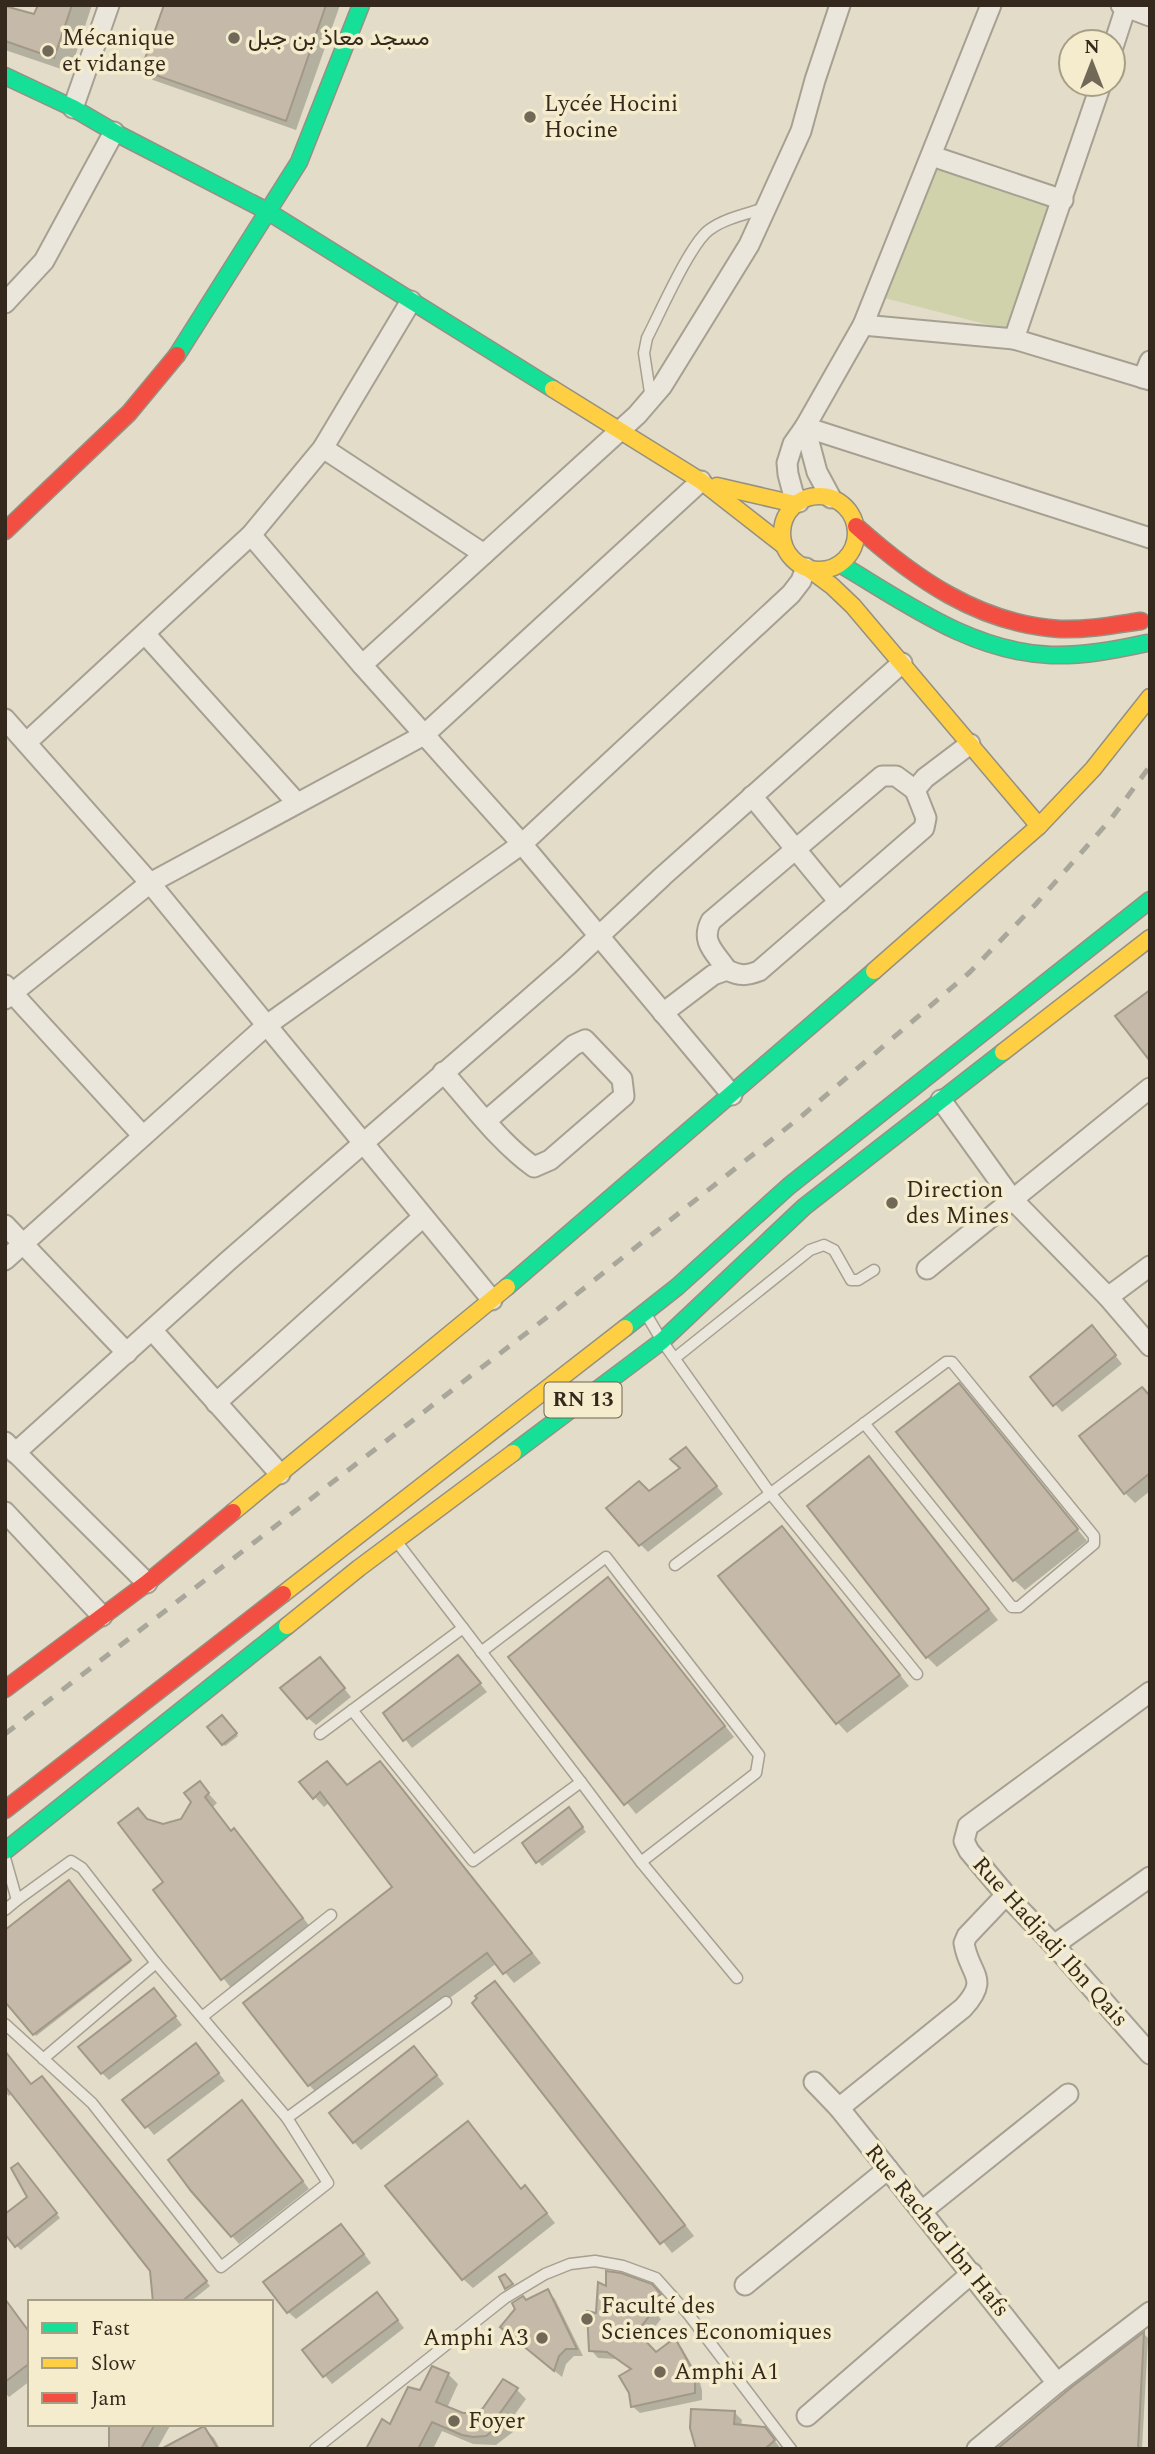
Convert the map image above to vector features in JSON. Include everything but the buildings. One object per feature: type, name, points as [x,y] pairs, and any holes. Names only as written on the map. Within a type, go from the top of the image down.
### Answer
[{"type":"main road","points":[[5,531],[138,402],[181,350],[299,162],[361,5]]},
{"type":"main road","points":[[5,76],[73,108],[267,211],[701,481],[783,545]]},
{"type":"main road","points":[[701,481],[748,495],[797,503],[820,496],[831,498],[843,504],[856,526],[887,555],[922,580],[969,606],[999,618],[1031,627],[1064,630],[1102,629],[1140,621]]},
{"type":"main road","points":[[797,503],[783,523],[781,534],[788,555],[832,586],[853,606],[1039,826]]},
{"type":"main road","points":[[807,569],[827,570],[838,566],[854,548],[856,526]]},
{"type":"main road","points":[[838,566],[853,606]]},
{"type":"main road","points":[[838,566],[957,631],[993,645],[1031,653],[1070,656],[1109,652],[1147,643]]},
{"type":"main road","points":[[5,1689],[147,1583],[492,1300],[732,1096],[1039,826],[1093,769],[1150,697]]},
{"type":"main road","name":"RN 13","points":[[5,1851],[359,1568],[388,1530],[677,1287],[789,1186],[1150,900]]},
{"type":"main road","name":"RN 13","points":[[5,1810],[388,1530],[662,1341],[804,1207],[1150,938]]},
{"type":"street","points":[[73,108],[109,5]]},
{"type":"street","points":[[362,665],[620,430],[651,399],[669,375],[749,245],[801,131],[840,5]]},
{"type":"street","points":[[797,503],[790,484],[788,463],[793,444],[863,325],[990,5]]},
{"type":"street","points":[[1118,28],[1124,6],[1150,16]]},
{"type":"street","points":[[1014,339],[1096,98]]},
{"type":"street","points":[[5,303],[44,261],[114,132]]},
{"type":"street","points":[[932,156],[1063,200]]},
{"type":"street","points":[[27,742],[146,635],[251,535],[323,448],[411,301]]},
{"type":"street","points":[[863,325],[1014,339],[1148,373]]},
{"type":"street","points":[[805,427],[817,472],[831,498]]},
{"type":"street","points":[[805,427],[1150,538]]},
{"type":"street","points":[[323,448],[484,554]]},
{"type":"street","points":[[144,1136],[8,992],[150,883],[424,736],[701,481]]},
{"type":"street","points":[[251,535],[424,736],[522,844],[732,1096]]},
{"type":"street","points":[[5,1260],[267,1025],[522,844],[791,594],[807,569]]},
{"type":"street","points":[[146,635],[297,803]]},
{"type":"street","points":[[147,1583],[10,1447],[127,1353],[599,936],[902,663]]},
{"type":"street","points":[[5,719],[150,883],[492,1300]]},
{"type":"street","points":[[915,790],[925,778],[970,744]]},
{"type":"street","points":[[882,776],[896,776],[915,790],[926,818],[923,828],[759,971],[738,975],[727,970],[706,939],[706,929],[711,920],[882,776]]},
{"type":"street","points":[[752,796],[839,902]]},
{"type":"street","points":[[663,1013],[713,975],[727,970]]},
{"type":"street","points":[[443,1072],[486,1121],[516,1155],[534,1167],[550,1160],[624,1096],[622,1079],[586,1040],[574,1045],[486,1121]]},
{"type":"street","points":[[927,1269],[1150,1087]]},
{"type":"street","points":[[941,1100],[1013,1200],[1108,1297],[1150,1346]]},
{"type":"street","points":[[216,1403],[423,1217]]},
{"type":"street","points":[[5,1226],[127,1353]]},
{"type":"street","points":[[1108,1297],[1150,1266]]},
{"type":"street","points":[[152,1330],[280,1474]]},
{"type":"street","points":[[5,1512],[102,1616]]},
{"type":"street","name":"Rue Hadjadj Ibn Qais","points":[[1150,1692],[968,1826],[964,1841],[969,1851],[1006,1895],[1150,2054]]},
{"type":"street","points":[[1054,1945],[1150,1877]]},
{"type":"street","points":[[839,2108],[974,1997],[978,1989],[978,1979],[964,1943],[967,1936],[1006,1895]]},
{"type":"street","name":"Rue Rached Ibn Hafs","points":[[814,2082],[839,2108],[1057,2383]]},
{"type":"street","points":[[922,2211],[1068,2094]]},
{"type":"street","points":[[745,2285],[888,2169]]},
{"type":"street","points":[[807,2416],[972,2273]]},
{"type":"street","points":[[977,2449],[1150,2312]]},
{"type":"lane","points":[[651,399],[645,353],[647,338],[695,246],[708,230],[765,207]]},
{"type":"lane","points":[[674,1358],[810,1250],[824,1245],[834,1250],[851,1280],[858,1280],[874,1270]]},
{"type":"lane","points":[[645,1312],[662,1341],[770,1493],[917,1674]]},
{"type":"lane","points":[[675,1565],[770,1493],[864,1423],[946,1362],[951,1362],[1094,1536],[1094,1544],[1019,1607],[1012,1607],[864,1423]]},
{"type":"lane","points":[[388,1530],[641,1862],[737,1978]]},
{"type":"lane","points":[[481,1652],[606,1557],[759,1755],[756,1773],[641,1862]]},
{"type":"lane","points":[[320,1734],[463,1628]]},
{"type":"lane","points":[[352,1710],[472,1861],[581,1782]]},
{"type":"lane","points":[[5,1858],[17,1900]]},
{"type":"lane","points":[[5,1910],[71,1861],[82,1868],[156,1963],[287,2118],[328,2183],[221,2267],[92,2103],[5,2024]]},
{"type":"lane","points":[[202,2017],[331,1915]]},
{"type":"lane","points":[[43,2059],[156,1963]]},
{"type":"lane","points":[[287,2118],[446,2001]]},
{"type":"lane","points":[[315,2449],[505,2298],[545,2274],[570,2264],[595,2261],[623,2266],[656,2278],[689,2315],[791,2449]]},
{"type":"green space","points":[[933,167],[1054,208],[1012,331],[881,297]]},
{"type":"railway","points":[[5,1734],[559,1308],[803,1115],[970,972],[1035,905],[1111,819],[1150,766]]},
{"type":"traffic: fast","points":[[177,355],[299,162],[361,5]]},
{"type":"traffic: fast","points":[[5,76],[73,108],[267,211],[553,389]]},
{"type":"traffic: fast","points":[[840,564],[941,623],[994,645],[1022,652],[1063,655],[1099,652],[1147,643]]},
{"type":"traffic: fast","points":[[625,1328],[677,1287],[789,1186],[1150,900]]},
{"type":"traffic: fast","points":[[507,1287],[874,971]]},
{"type":"traffic: fast","points":[[513,1453],[662,1341],[804,1207],[1003,1052]]},
{"type":"traffic: fast","points":[[5,1851],[287,1626]]},
{"type":"traffic: slow","points":[[553,389],[701,481],[783,545]]},
{"type":"traffic: slow","points":[[717,486],[795,504]]},
{"type":"traffic: slow","points":[[812,496],[826,496],[840,502],[850,512],[856,533],[854,547],[840,564],[826,570],[812,570],[798,564],[788,554],[782,540],[782,526],[788,512],[798,502],[812,496]]},
{"type":"traffic: slow","points":[[809,569],[853,606],[1039,826]]},
{"type":"traffic: slow","points":[[874,971],[1039,826],[1093,769],[1150,697]]},
{"type":"traffic: slow","points":[[1003,1052],[1150,938]]},
{"type":"traffic: slow","points":[[233,1512],[507,1287]]},
{"type":"traffic: slow","points":[[283,1594],[625,1328]]},
{"type":"traffic: slow","points":[[287,1626],[359,1568],[513,1453]]},
{"type":"traffic: jam","points":[[5,531],[129,413],[177,355]]},
{"type":"traffic: jam","points":[[856,526],[925,580],[975,608],[1002,618],[1060,629],[1141,621]]},
{"type":"traffic: jam","points":[[5,1689],[147,1583],[233,1512]]},
{"type":"traffic: jam","points":[[5,1810],[283,1594]]},
{"type":"place","name":"مسجد معاذ بن جبل","points":[[234,38]]},
{"type":"place","name":"Mécanique et vidange","points":[[48,51]]},
{"type":"place","name":"Lycée Hocini Hocine","points":[[530,117]]},
{"type":"place","name":"Direction des Mines","points":[[892,1203]]},
{"type":"place","name":"Faculté des Sciences Economiques","points":[[587,2319]]},
{"type":"place","name":"Amphi A3","points":[[542,2338]]},
{"type":"place","name":"Amphi A1","points":[[660,2372]]},
{"type":"place","name":"Foyer","points":[[454,2421]]}]
